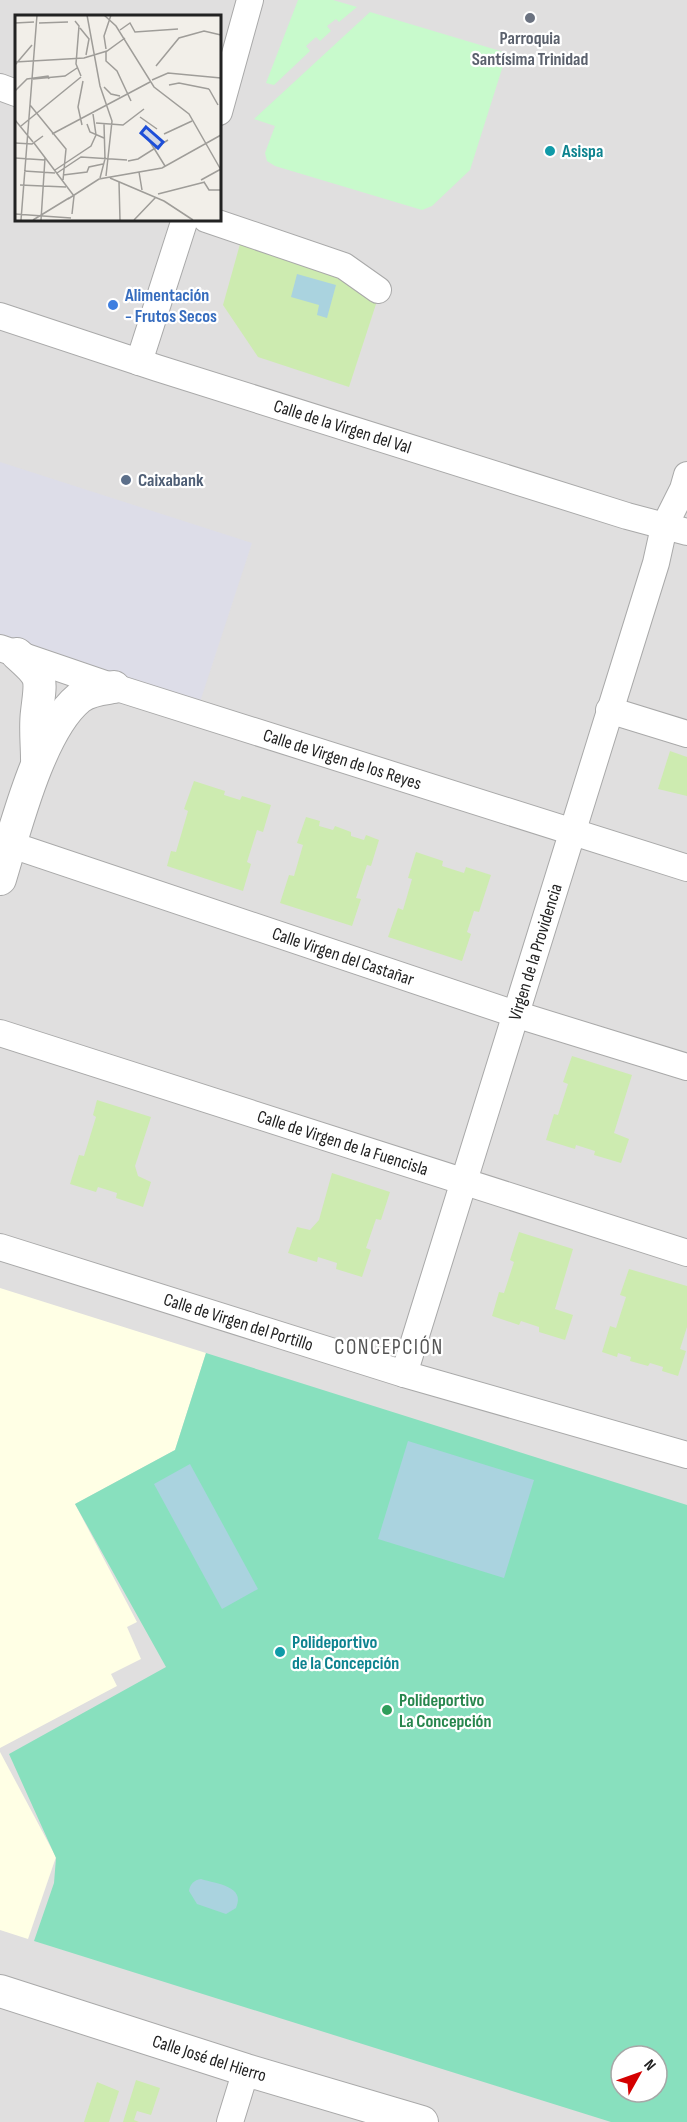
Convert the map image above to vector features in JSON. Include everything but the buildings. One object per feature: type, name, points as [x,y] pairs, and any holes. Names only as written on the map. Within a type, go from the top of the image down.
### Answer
[{"type":"street","points":[[220,108],[250,0]]},
{"type":"street","points":[[0,87],[15,93]]},
{"type":"street","points":[[139,362],[185,220]]},
{"type":"street","points":[[209,220],[344,266],[378,290]]},
{"type":"street","name":"Calle de la Virgen del Val","points":[[0,316],[139,362],[675,530]]},
{"type":"street","name":"Virgen de la Providencia","points":[[404,1374],[656,563],[675,530],[687,475]]},
{"type":"street","points":[[8,651],[33,669],[40,683],[37,712],[37,763]]},
{"type":"street","name":"Calle de Virgen de los Reyes","points":[[8,651],[114,687],[687,868]]},
{"type":"street","points":[[0,879],[5,842],[37,763],[61,719],[80,696],[114,687]]},
{"type":"street","points":[[609,710],[687,734]]},
{"type":"street","name":"Calle Virgen del Castañar","points":[[5,842],[515,1014],[687,1067]]},
{"type":"street","name":"Calle de Virgen de la Fuencisla","points":[[0,1033],[687,1253]]},
{"type":"street","name":"Calle de Virgen del Portillo","points":[[0,1247],[404,1374],[687,1455]]},
{"type":"street","name":"Calle José del Hierro","points":[[0,1991],[246,2070],[422,2122]]},
{"type":"street","points":[[230,2122],[246,2070]]},
{"type":"shaded area","points":[[0,0],[687,0],[687,2122],[0,2122]]},
{"type":"shaded area","points":[[0,462],[252,543],[200,702],[0,637]]},
{"type":"shaded area","points":[[0,1288],[206,1353],[175,1450],[75,1504],[137,1622],[127,1627],[141,1659],[111,1674],[117,1686],[0,1748]]},
{"type":"shaded area","points":[[0,1752],[56,1857],[28,1939],[0,1930]]},
{"type":"green space","points":[[298,0],[333,0],[357,7],[339,22],[336,19],[327,26],[331,31],[320,41],[316,37],[306,46],[310,51],[274,85],[266,83]]},
{"type":"green space","points":[[370,12],[507,53],[470,170],[432,206],[422,210],[275,166],[267,161],[265,153],[275,126],[254,119]]},
{"type":"green space","points":[[240,244],[339,275],[378,298],[349,387],[258,357],[223,305]]},
{"type":"green space","points":[[670,751],[687,757],[687,796],[658,789]]},
{"type":"green space","points":[[194,781],[225,791],[224,795],[240,800],[242,796],[271,805],[263,832],[257,830],[247,862],[251,864],[243,891],[167,866],[171,851],[176,852],[188,811],[184,809]]},
{"type":"green space","points":[[306,817],[320,821],[319,826],[333,830],[335,826],[351,832],[351,836],[364,840],[366,835],[379,840],[371,866],[367,865],[356,898],[361,899],[352,926],[280,903],[289,875],[294,876],[303,845],[297,843]]},
{"type":"green space","points":[[416,852],[443,861],[442,866],[464,873],[466,867],[491,875],[479,912],[474,911],[467,932],[471,934],[462,961],[388,937],[398,908],[403,910],[412,879],[408,878]]},
{"type":"green space","points":[[572,1056],[632,1075],[614,1133],[629,1139],[621,1163],[594,1155],[595,1151],[576,1145],[575,1149],[546,1140],[554,1114],[558,1115],[568,1084],[563,1082]]},
{"type":"green space","points":[[97,1100],[151,1117],[135,1166],[138,1176],[151,1182],[143,1207],[116,1198],[117,1193],[98,1187],[96,1192],[70,1184],[79,1155],[84,1156],[96,1117],[93,1115]]},
{"type":"green space","points":[[332,1173],[390,1192],[381,1220],[376,1219],[366,1248],[371,1250],[362,1277],[336,1269],[337,1263],[318,1257],[317,1262],[288,1253],[297,1227],[310,1230],[319,1220]]},
{"type":"green space","points":[[519,1232],[573,1249],[555,1309],[573,1315],[565,1340],[539,1332],[539,1327],[521,1321],[519,1325],[492,1316],[499,1292],[504,1293],[514,1262],[510,1260]]},
{"type":"green space","points":[[629,1269],[687,1286],[687,1327],[680,1349],[686,1351],[678,1376],[662,1371],[663,1367],[630,1361],[631,1357],[618,1353],[617,1357],[602,1352],[610,1326],[616,1328],[626,1297],[620,1295]]},
{"type":"green space","name":"Polideportivo La Concepción","points":[[206,1353],[687,1505],[687,2122],[611,2122],[34,1941],[54,1883],[56,1858],[9,1754],[166,1667],[75,1504],[175,1450]]},
{"type":"green space","points":[[136,2080],[160,2088],[151,2115],[137,2111],[134,2120],[139,2122],[123,2122]]},
{"type":"green space","points":[[97,2082],[119,2091],[109,2122],[84,2122]]},
{"type":"water","points":[[297,274],[336,285],[327,318],[317,315],[319,305],[291,297]]},
{"type":"water","points":[[408,1441],[534,1480],[504,1578],[378,1539]]},
{"type":"water","points":[[190,1464],[258,1589],[222,1609],[154,1484]]},
{"type":"water","points":[[201,1879],[234,1890],[238,1901],[236,1908],[226,1914],[197,1904],[189,1891],[190,1886],[196,1880]]},
{"type":"place","name":"Parroquia Santísima Trinidad","points":[[530,18]]},
{"type":"place","name":"Asispa","points":[[550,151]]},
{"type":"place","name":"Alimentación - Frutos Secos","points":[[113,305]]},
{"type":"place","name":"Caixabank","points":[[126,480]]},
{"type":"place","name":"Polideportivo de la Concepción","points":[[280,1652]]},
{"type":"place","name":"Polideportivo La Concepción","points":[[387,1710]]},
{"type":"district","name":"CONCEPCIÓN","points":[[389,1347]]}]
